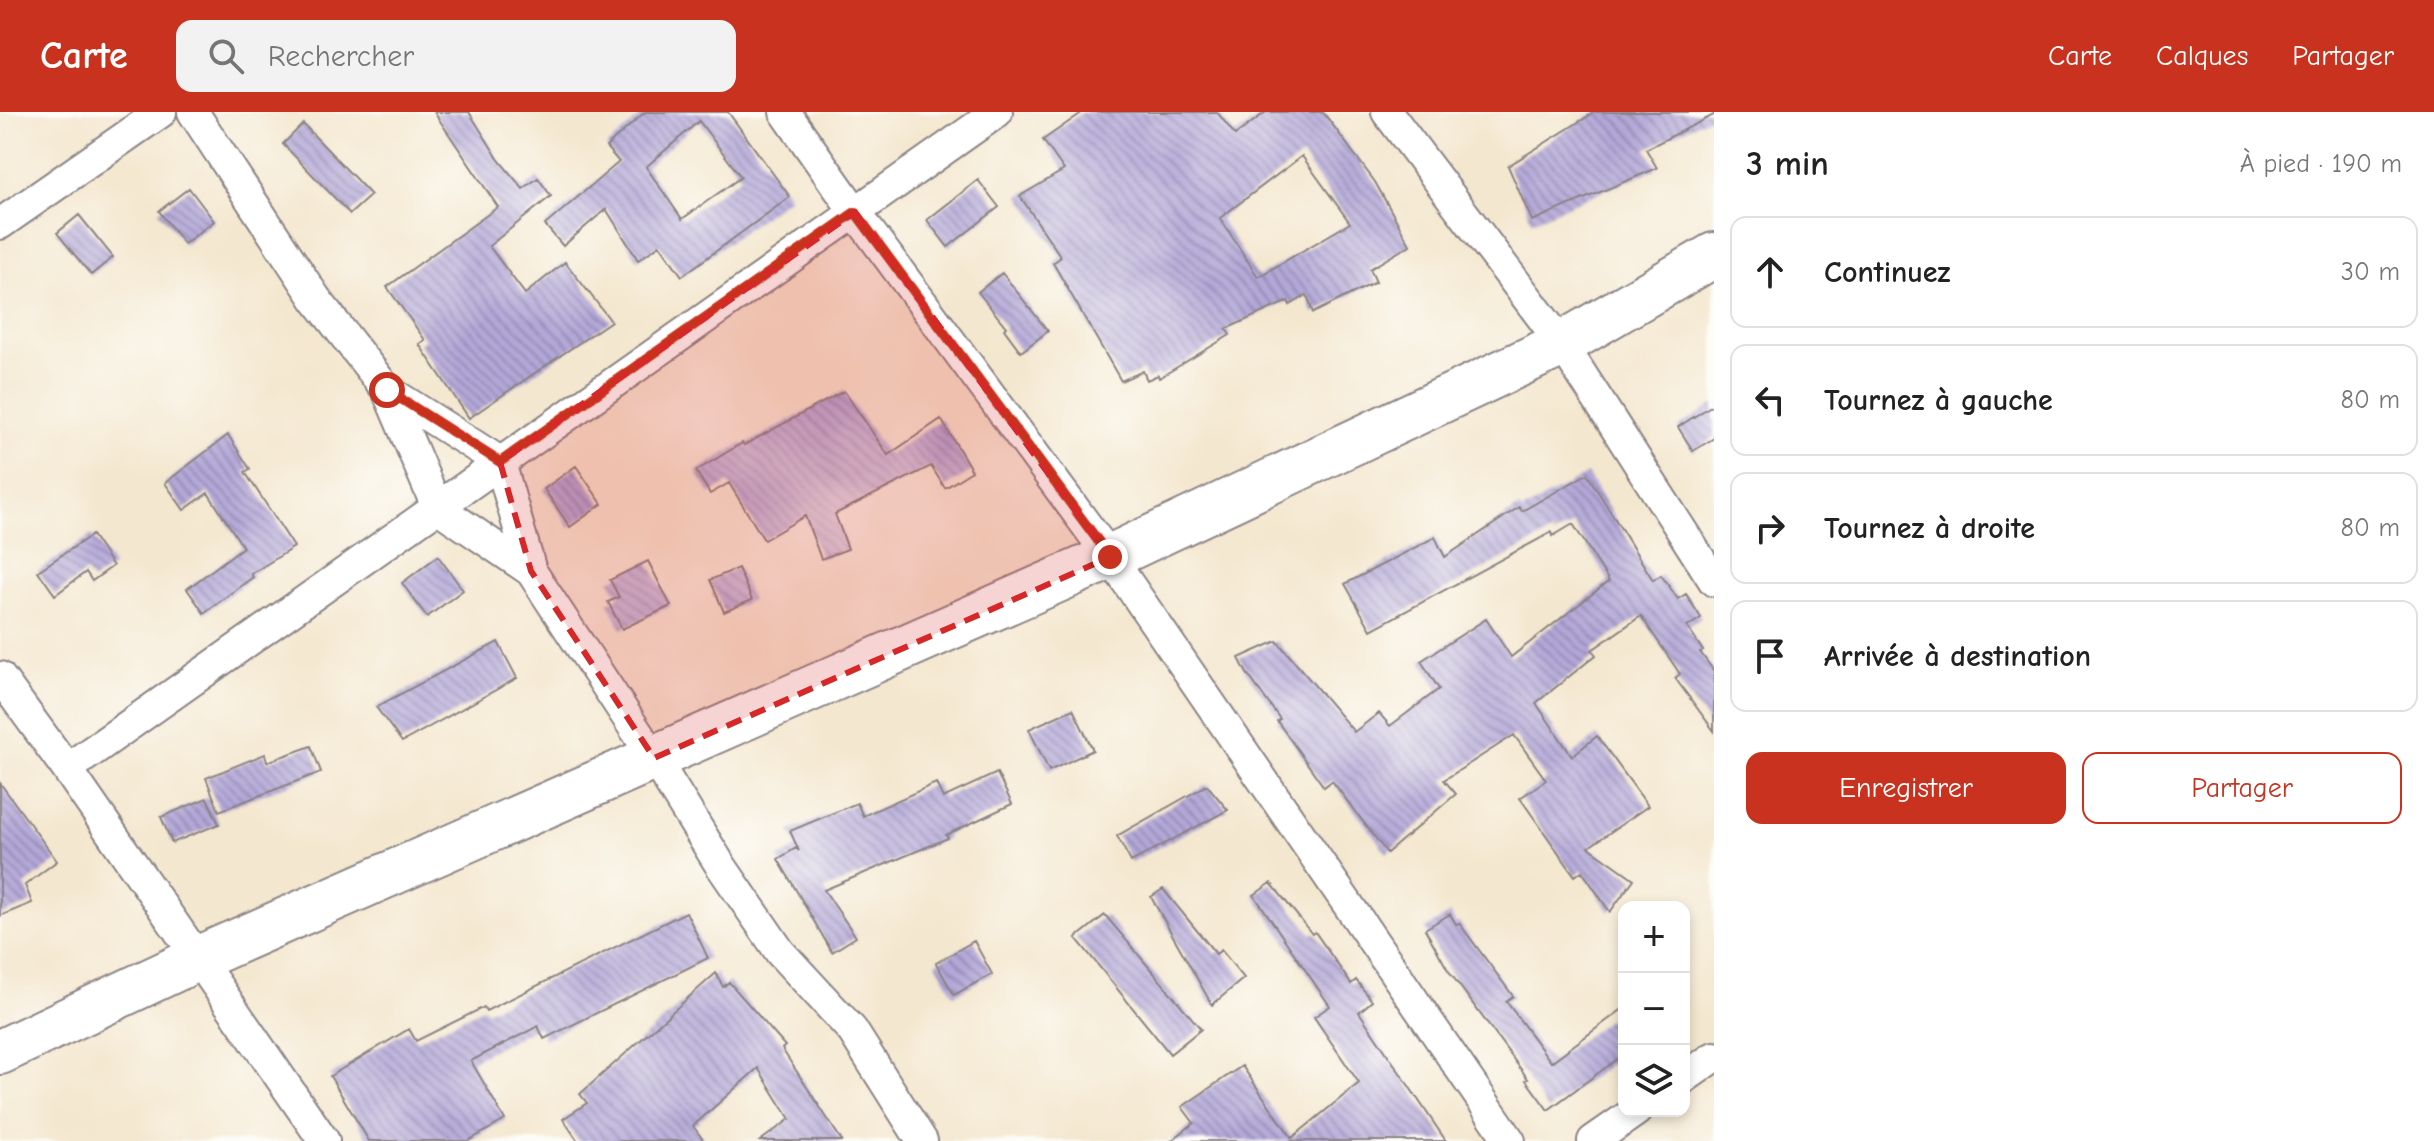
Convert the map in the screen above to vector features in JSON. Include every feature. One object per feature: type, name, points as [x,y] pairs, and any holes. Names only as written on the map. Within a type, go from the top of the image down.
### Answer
[{"type":"highway","points":[[0,1052],[199,958],[1110,557],[1562,344],[1714,255]]},
{"type":"street","points":[[0,224],[161,112]]},
{"type":"street","points":[[193,112],[316,299],[387,390],[437,507],[531,571]]},
{"type":"street","points":[[785,112],[855,212],[1110,557],[1510,1141]]},
{"type":"street","points":[[67,769],[997,112]]},
{"type":"street","points":[[1387,112],[1562,344],[1714,581]]},
{"type":"street","points":[[387,390],[500,462],[531,571],[780,952],[852,1030],[922,1141]]},
{"type":"street","points":[[0,677],[324,1141]]},
{"type":"street","points":[[1690,1074],[1714,1057]]},
{"type":"street","points":[[1593,1141],[1627,1117]]},
{"type":"highlighted area","points":[[855,212],[1110,557],[654,758],[531,571],[500,462]]},
{"type":"building","points":[[434,112],[469,112],[499,160],[523,189],[538,178],[551,196],[489,246],[525,294],[565,262],[611,321],[469,418],[419,344],[425,340],[387,287],[498,207]]},
{"type":"building","points":[[645,112],[728,112],[790,197],[682,276],[660,245],[638,260],[606,209],[563,246],[545,225],[619,162],[606,147]],"holes":[[[699,121],[741,177],[682,219],[646,167]]]},
{"type":"building","points":[[1083,112],[1217,112],[1235,135],[1266,112],[1323,112],[1375,182],[1410,245],[1370,269],[1376,282],[1313,313],[1307,295],[1290,305],[1288,301],[1226,329],[1230,335],[1159,378],[1158,375],[1147,380],[1143,371],[1121,381],[1053,263],[1061,257],[1020,196],[1064,170],[1043,140]],"holes":[[[1302,156],[1350,223],[1258,277],[1220,218]]]},
{"type":"building","points":[[1595,112],[1714,112],[1714,115],[1646,149],[1657,168],[1532,221],[1508,166]]},
{"type":"building","points":[[303,124],[371,195],[350,214],[283,144]]},
{"type":"building","points":[[978,180],[999,207],[948,247],[927,220]]},
{"type":"building","points":[[189,188],[214,221],[184,244],[159,211]]},
{"type":"building","points":[[79,215],[113,257],[91,275],[57,233]]},
{"type":"building","points":[[1002,273],[1048,331],[1021,352],[978,292]]},
{"type":"building","points":[[844,391],[888,455],[941,419],[972,471],[945,488],[931,466],[835,514],[848,549],[821,559],[805,516],[764,540],[729,483],[710,494],[696,471],[742,443],[744,445]]},
{"type":"building","points":[[1714,404],[1714,438],[1693,451],[1678,427]]},
{"type":"building","points":[[228,435],[250,469],[245,472],[294,547],[251,574],[253,577],[204,613],[187,589],[243,547],[208,493],[184,510],[165,483]]},
{"type":"building","points":[[576,466],[602,504],[570,527],[544,489]]},
{"type":"building","points":[[1587,474],[1653,580],[1661,575],[1678,599],[1686,594],[1701,618],[1687,627],[1714,671],[1714,731],[1675,678],[1680,674],[1641,616],[1592,650],[1596,655],[1536,703],[1572,756],[1597,736],[1648,806],[1589,847],[1634,879],[1610,912],[1582,871],[1575,876],[1520,798],[1546,780],[1514,735],[1444,780],[1456,794],[1387,853],[1332,781],[1324,787],[1277,721],[1280,719],[1239,658],[1277,641],[1354,732],[1379,713],[1390,726],[1439,689],[1421,661],[1486,619],[1511,657],[1609,581],[1573,524],[1553,536],[1552,532],[1371,630],[1345,584],[1435,537],[1445,557],[1519,507],[1522,511]]},
{"type":"building","points":[[92,535],[113,566],[92,581],[86,572],[55,595],[38,571]]},
{"type":"building","points":[[438,556],[463,590],[427,617],[402,583]]},
{"type":"building","points":[[648,561],[671,606],[622,629],[608,602],[619,597],[610,580]]},
{"type":"building","points":[[738,568],[752,600],[724,612],[710,580]]},
{"type":"building","points":[[498,642],[517,678],[402,742],[376,707]]},
{"type":"building","points":[[1073,709],[1093,750],[1049,771],[1029,729]]},
{"type":"building","points":[[311,746],[321,772],[219,811],[206,778],[265,754],[267,762]]},
{"type":"building","points":[[997,773],[1012,804],[946,835],[948,838],[824,890],[856,937],[832,952],[778,859],[796,848],[799,851],[790,831],[857,803],[863,816],[936,783],[943,798]]},
{"type":"building","points":[[0,783],[57,861],[25,885],[32,903],[0,916]]},
{"type":"building","points":[[1207,785],[1228,810],[1131,862],[1117,836]]},
{"type":"building","points":[[207,798],[219,824],[172,843],[161,817]]},
{"type":"building","points":[[1271,883],[1312,934],[1315,932],[1351,984],[1356,980],[1372,1001],[1359,1012],[1446,1141],[1171,1141],[1194,1123],[1182,1107],[1242,1066],[1292,1138],[1359,1083],[1314,1017],[1330,1006],[1254,895]]},
{"type":"building","points":[[1163,889],[1216,954],[1221,950],[1244,978],[1212,1005],[1151,897]]},
{"type":"building","points":[[686,912],[708,958],[544,1039],[538,1026],[471,1061],[505,1120],[468,1141],[369,1141],[330,1076],[409,1029],[416,1041],[484,1007],[486,1011]]},
{"type":"building","points":[[1450,914],[1456,924],[1459,923],[1513,996],[1506,1001],[1551,1062],[1618,1012],[1618,1058],[1548,1110],[1448,970],[1425,929]]},
{"type":"building","points":[[1105,915],[1201,1029],[1170,1054],[1076,938]]},
{"type":"building","points":[[974,941],[992,974],[954,995],[936,963]]},
{"type":"building","points":[[716,973],[723,987],[729,982],[785,1046],[782,1049],[842,1141],[760,1141],[790,1119],[758,1068],[693,1126],[704,1141],[578,1141],[563,1119],[587,1103],[580,1094]]},
{"type":"route","points":[[387,390],[500,462],[855,212],[1110,557]]}]
